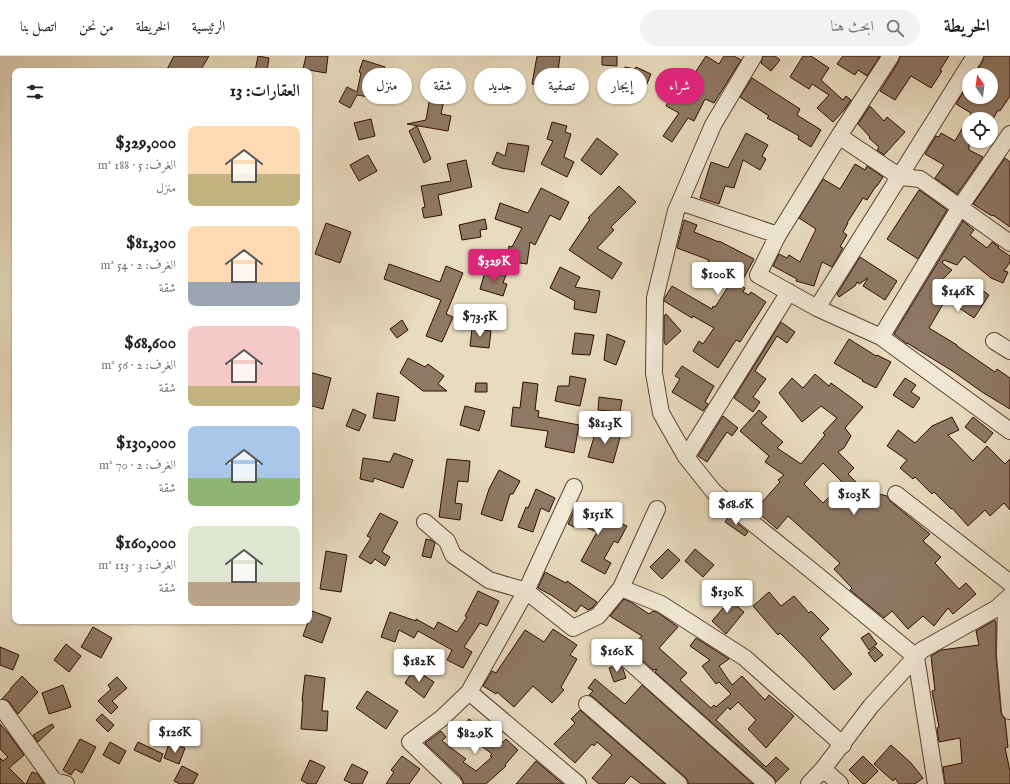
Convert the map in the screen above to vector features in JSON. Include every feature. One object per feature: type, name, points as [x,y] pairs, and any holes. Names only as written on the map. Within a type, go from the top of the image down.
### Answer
[{"type":"street","points":[[754,56],[713,125],[676,211],[656,298],[654,373],[661,413],[686,457],[714,492],[817,575],[916,658],[936,784]]},
{"type":"street","points":[[891,56],[839,136],[778,235],[758,275],[817,308],[881,337],[1010,431]]},
{"type":"street","points":[[817,308],[975,56]]},
{"type":"street","points":[[881,337],[960,207],[1010,134]]},
{"type":"street","points":[[839,136],[900,177],[920,179],[1010,242]]},
{"type":"street","points":[[680,202],[778,235]]},
{"type":"street","points":[[686,457],[789,292]]},
{"type":"street","points":[[994,341],[1010,351]]},
{"type":"street","points":[[454,784],[410,742],[442,718],[469,692],[526,591],[574,487]]},
{"type":"street","points":[[896,494],[1010,583]]},
{"type":"street","points":[[425,522],[447,540],[454,555],[489,580],[526,591],[573,628],[598,616],[621,588],[657,508]]},
{"type":"street","points":[[621,588],[661,604],[745,658],[842,745]]},
{"type":"street","points":[[809,784],[823,769],[871,706],[922,650],[997,608],[1008,598]]},
{"type":"street","points":[[1008,598],[1005,655],[1010,711]]},
{"type":"street","points":[[622,655],[767,784]]},
{"type":"street","points":[[469,692],[578,784]]},
{"type":"street","points":[[588,704],[679,784]]},
{"type":"street","points":[[2,708],[54,781],[66,784]]},
{"type":"street","points":[[823,769],[840,784]]},
{"type":"building","points":[[174,56],[209,56],[202,68],[168,68]]},
{"type":"building","points":[[258,56],[269,58],[267,68],[256,68]]},
{"type":"building","points":[[306,56],[328,56],[326,73],[312,71],[312,68],[303,68]]},
{"type":"building","points":[[537,56],[560,56],[558,68],[535,68]]},
{"type":"building","points":[[602,56],[617,56],[617,66],[602,65]]},
{"type":"building","points":[[706,56],[719,64],[724,56],[734,56],[741,60],[714,103],[705,99],[704,101],[704,68],[698,68]]},
{"type":"building","points":[[763,56],[775,56],[780,60],[771,71],[761,63]]},
{"type":"building","points":[[803,56],[811,56],[829,68],[821,80],[843,100],[846,96],[851,100],[833,122],[817,108],[829,95],[812,84],[809,89],[790,77]]},
{"type":"building","points":[[843,56],[880,56],[867,76],[858,70],[855,75],[837,64]]},
{"type":"building","points":[[900,56],[949,56],[940,70],[942,71],[931,88],[911,76],[895,100],[880,91],[899,61]]},
{"type":"building","points":[[984,56],[1010,56],[1010,96],[1000,111],[998,110],[997,112],[969,112],[956,104],[962,94],[962,104],[998,104],[998,68],[978,68]]},
{"type":"building","points":[[363,60],[385,67],[362,68],[362,96],[357,95],[350,108],[339,102],[347,87],[357,92],[361,73],[359,72]]},
{"type":"building","points":[[647,72],[651,74],[647,84]]},
{"type":"building","points":[[534,73],[534,84],[532,84]]},
{"type":"building","points":[[752,78],[800,109],[797,115],[821,130],[811,147],[798,139],[799,136],[767,118],[769,116],[740,97]]},
{"type":"building","points":[[429,104],[443,104],[441,114],[451,116],[448,131],[407,124],[426,120]]},
{"type":"building","points":[[667,104],[702,104],[694,121],[688,118],[672,142],[663,136],[679,113],[666,106]]},
{"type":"building","points":[[870,106],[884,121],[887,117],[905,132],[884,155],[877,150],[879,147],[869,138],[870,137],[858,124]]},
{"type":"building","points":[[371,119],[375,136],[359,140],[354,123]]},
{"type":"building","points":[[552,122],[567,126],[565,132],[571,134],[564,157],[574,162],[567,177],[541,164],[553,141],[547,139]]},
{"type":"building","points":[[417,126],[431,159],[424,163],[409,131]]},
{"type":"building","points":[[962,129],[962,148],[969,148],[969,150],[983,157],[957,194],[935,178],[944,165],[925,154],[936,136],[939,137],[941,133],[955,141]]},
{"type":"building","points":[[746,133],[768,145],[762,156],[766,159],[760,170],[743,160],[734,188],[725,186],[719,204],[700,198],[711,162],[728,168]]},
{"type":"building","points":[[597,138],[618,154],[601,175],[581,160]]},
{"type":"building","points":[[508,143],[529,146],[524,172],[501,168],[492,164],[497,152],[505,156]]},
{"type":"building","points":[[368,155],[377,171],[359,181],[350,165]]},
{"type":"building","points":[[1005,158],[1010,162],[1010,227],[993,215],[992,216],[973,204]]},
{"type":"building","points":[[466,160],[472,187],[438,195],[442,215],[424,218],[422,208],[425,207],[421,186],[451,181],[447,164]]},
{"type":"building","points":[[855,164],[865,170],[867,166],[883,177],[867,200],[863,198],[847,223],[843,232],[847,235],[840,247],[843,248],[832,267],[822,262],[814,286],[796,281],[797,279],[773,266],[779,254],[787,258],[789,255],[800,262],[816,229],[799,218],[823,179],[840,189]]},
{"type":"building","points":[[619,186],[636,202],[611,227],[614,230],[597,248],[622,263],[612,279],[569,250],[590,219],[588,218]]},
{"type":"building","points":[[541,188],[569,202],[560,220],[550,215],[535,245],[530,242],[527,264],[506,261],[509,246],[512,247],[522,228],[495,219],[500,203],[528,213]]},
{"type":"building","points":[[919,190],[947,210],[918,259],[887,239]]},
{"type":"building","points":[[485,219],[487,229],[480,230],[481,237],[462,240],[459,225]]},
{"type":"building","points":[[684,220],[697,225],[694,232],[719,241],[754,259],[740,285],[745,288],[743,292],[749,295],[751,292],[766,302],[740,342],[736,340],[718,368],[693,351],[699,341],[703,344],[714,328],[693,316],[692,318],[664,301],[672,286],[712,309],[713,306],[715,307],[735,276],[708,262],[709,260],[677,248]]},
{"type":"building","points":[[963,221],[974,230],[970,235],[987,248],[992,242],[1010,256],[1010,262],[1004,271],[1008,272],[1003,283],[991,278],[964,256],[957,265],[944,260],[942,263],[952,270],[942,280],[962,292],[969,281],[989,295],[974,318],[946,299],[929,328],[957,345],[995,372],[997,369],[1010,378],[1010,409],[982,392],[954,372],[907,344],[894,334]]},
{"type":"building","points":[[326,223],[351,232],[340,263],[315,254]]},
{"type":"building","points":[[860,257],[897,281],[885,300],[863,286],[868,278],[859,284],[857,282],[855,286],[839,297],[837,294]]},
{"type":"building","points":[[389,264],[440,282],[446,266],[463,273],[446,314],[453,317],[442,342],[426,336],[441,300],[384,279]]},
{"type":"building","points":[[560,267],[580,277],[575,287],[600,291],[596,313],[574,309],[575,301],[550,288]]},
{"type":"building","points":[[486,269],[506,275],[503,283],[507,284],[503,296],[480,289]]},
{"type":"building","points":[[666,314],[681,331],[666,345],[664,342],[664,316]]},
{"type":"building","points":[[402,320],[408,330],[397,338],[390,329]]},
{"type":"building","points":[[781,322],[795,332],[787,343],[777,336],[755,371],[766,379],[753,397],[760,402],[753,412],[734,398]]},
{"type":"building","points":[[472,329],[491,331],[489,348],[470,346]]},
{"type":"building","points":[[575,333],[594,335],[590,355],[572,354]]},
{"type":"building","points":[[607,334],[625,341],[616,365],[604,360]]},
{"type":"building","points":[[849,339],[876,356],[877,355],[891,362],[876,388],[834,363]]},
{"type":"building","points":[[408,358],[425,367],[428,364],[444,376],[438,384],[447,391],[423,391],[400,373]]},
{"type":"building","points":[[682,366],[714,386],[705,402],[708,404],[703,411],[672,392],[680,379],[675,376]]},
{"type":"building","points":[[312,373],[331,378],[323,409],[312,406]]},
{"type":"building","points":[[815,374],[829,386],[831,383],[863,407],[845,428],[851,436],[844,448],[838,452],[854,468],[848,474],[877,503],[879,494],[887,496],[890,501],[930,534],[923,541],[941,557],[935,563],[959,589],[966,583],[976,594],[953,614],[948,608],[934,626],[923,616],[908,629],[892,611],[884,618],[850,590],[852,588],[834,569],[840,563],[788,516],[777,529],[755,510],[780,482],[778,480],[784,475],[765,462],[769,456],[740,431],[759,410],[767,417],[761,423],[783,442],[777,448],[801,464],[825,435],[823,433],[837,418],[821,406],[802,422],[779,393],[792,378],[803,388]],"holes":[[[823,463],[843,483],[823,503],[804,484]]]},
{"type":"building","points":[[570,376],[586,379],[580,406],[555,401],[558,386],[569,386]]},
{"type":"building","points":[[905,378],[916,385],[911,392],[920,398],[913,408],[893,395]]},
{"type":"building","points":[[523,382],[538,384],[535,410],[539,411],[538,417],[579,425],[574,453],[545,447],[548,431],[511,426],[513,407],[520,408]]},
{"type":"building","points":[[476,383],[487,383],[487,392],[475,392]]},
{"type":"building","points":[[377,393],[399,397],[395,421],[373,418]]},
{"type":"building","points":[[599,397],[622,400],[620,412],[598,410]]},
{"type":"building","points":[[465,406],[485,411],[479,431],[460,425]]},
{"type":"building","points":[[353,409],[366,415],[359,431],[346,426]]},
{"type":"building","points":[[723,416],[738,428],[732,436],[727,432],[707,462],[698,456]]},
{"type":"building","points":[[952,417],[959,430],[948,435],[973,461],[987,446],[1005,464],[1010,459],[1010,510],[1004,503],[990,516],[985,510],[968,526],[952,508],[951,509],[934,492],[932,494],[915,477],[913,479],[900,468],[907,460],[887,446],[898,430],[915,443],[932,426]]},
{"type":"building","points":[[973,417],[993,433],[985,443],[965,427]]},
{"type":"building","points":[[597,427],[621,434],[613,463],[588,457]]},
{"type":"building","points":[[394,453],[413,460],[403,488],[374,478],[373,482],[360,479],[363,458],[390,462]]},
{"type":"building","points":[[447,459],[470,461],[468,482],[458,481],[455,503],[462,504],[460,520],[439,517]]},
{"type":"building","points":[[499,470],[520,481],[513,494],[510,494],[502,521],[481,514],[489,489]]},
{"type":"building","points":[[536,489],[555,498],[549,512],[541,508],[533,532],[518,527],[526,507],[528,508]]},
{"type":"building","points":[[577,504],[627,526],[618,543],[614,541],[604,559],[611,563],[605,574],[581,561],[597,532],[576,523],[574,527],[568,524]]},
{"type":"building","points":[[380,513],[398,522],[382,552],[390,557],[385,566],[375,559],[371,564],[359,557],[371,538],[367,536]]},
{"type":"building","points":[[729,516],[748,532],[745,536],[725,522]]},
{"type":"building","points":[[426,539],[435,543],[431,558],[422,556]]},
{"type":"building","points":[[668,549],[680,560],[662,579],[650,567]]},
{"type":"building","points":[[695,549],[714,565],[703,577],[685,561]]},
{"type":"building","points":[[326,551],[347,555],[341,592],[320,589]]},
{"type":"building","points":[[545,572],[566,583],[567,581],[597,602],[588,610],[581,605],[576,612],[538,588]]},
{"type":"building","points":[[478,591],[499,601],[487,626],[480,623],[464,647],[472,652],[463,668],[447,660],[452,650],[418,631],[414,638],[399,630],[395,642],[381,637],[390,612],[416,621],[416,619],[434,629],[438,622],[457,632],[467,617],[465,616]]},
{"type":"building","points":[[769,592],[781,606],[794,596],[809,613],[811,611],[829,629],[820,638],[852,674],[834,690],[780,633],[778,635],[753,606]]},
{"type":"building","points":[[721,593],[744,612],[726,634],[712,621],[724,607],[715,600]]},
{"type":"building","points":[[624,599],[649,614],[653,611],[657,612],[678,627],[659,648],[687,673],[680,680],[711,708],[714,705],[716,707],[731,694],[719,682],[716,684],[702,666],[710,660],[690,646],[696,638],[729,659],[719,666],[732,685],[742,676],[765,700],[769,695],[794,716],[766,748],[748,729],[756,720],[738,702],[730,710],[728,707],[716,720],[766,767],[776,757],[789,769],[776,782],[773,777],[655,672],[657,669],[653,670],[629,648],[642,636],[610,616]]},
{"type":"building","points":[[312,611],[331,618],[322,643],[303,636],[307,624],[312,624]]},
{"type":"building","points":[[995,620],[996,656],[1001,712],[1005,719],[1008,747],[1005,748],[1010,771],[1010,784],[945,784],[943,767],[962,763],[960,738],[939,742],[937,728],[939,727],[932,691],[935,690],[931,656],[941,650],[979,645],[976,631]]},
{"type":"building","points":[[93,627],[112,638],[101,658],[81,647]]},
{"type":"building","points":[[553,629],[577,645],[570,655],[577,659],[561,687],[564,690],[552,703],[533,686],[514,707],[497,692],[496,694],[483,686],[492,671],[496,673],[525,630],[544,642]]},
{"type":"building","points":[[869,633],[877,644],[869,650],[861,638]]},
{"type":"building","points":[[66,644],[81,656],[69,672],[54,660]]},
{"type":"building","points":[[0,647],[19,655],[13,670],[0,665]]},
{"type":"building","points":[[875,647],[883,655],[875,662],[868,653]]},
{"type":"building","points":[[619,665],[623,669],[626,678],[614,682],[609,668]]},
{"type":"building","points":[[414,669],[434,682],[424,698],[405,683]]},
{"type":"building","points":[[305,675],[325,678],[322,711],[328,711],[327,731],[301,729]]},
{"type":"building","points":[[22,676],[38,692],[18,714],[9,702],[2,699]]},
{"type":"building","points":[[117,677],[127,688],[112,701],[118,707],[111,714],[98,701],[111,689],[108,685]]},
{"type":"building","points":[[595,679],[625,704],[642,685],[753,784],[688,784],[685,777],[589,695],[593,691],[588,688]]},
{"type":"building","points":[[63,685],[71,707],[49,714],[42,693]]},
{"type":"building","points":[[367,691],[398,711],[386,729],[356,708]]},
{"type":"building","points":[[580,710],[665,784],[641,784],[631,776],[624,784],[599,784],[592,778],[612,755],[597,742],[594,746],[592,744],[575,763],[554,744],[575,723],[571,719]]},
{"type":"building","points":[[102,714],[114,725],[108,732],[96,720]]},
{"type":"building","points":[[469,719],[501,744],[506,739],[518,750],[505,765],[506,766],[486,784],[464,784],[461,777],[425,743],[441,731],[446,737],[442,741],[466,759],[463,762],[476,771],[492,757],[490,756],[492,754],[471,738],[473,736],[463,728]]},
{"type":"building","points":[[0,724],[24,755],[9,768],[25,784],[0,784],[0,758],[3,761],[8,757],[0,749]]},
{"type":"building","points":[[52,724],[54,727],[38,742],[33,735]]},
{"type":"building","points":[[80,739],[96,747],[82,773],[75,769],[71,775],[63,770]]},
{"type":"building","points":[[110,742],[126,751],[119,764],[103,755]]},
{"type":"building","points":[[138,742],[163,754],[160,762],[134,750]]},
{"type":"building","points":[[169,744],[176,747],[176,745],[185,748],[179,764],[164,758]]},
{"type":"building","points":[[891,745],[911,763],[923,778],[915,784],[899,784],[895,778],[893,781],[874,764]]},
{"type":"building","points":[[402,756],[420,769],[409,784],[386,784],[394,772],[391,770]]},
{"type":"building","points":[[863,756],[878,771],[865,784],[863,784],[849,770]]},
{"type":"building","points":[[310,760],[325,767],[316,784],[308,784],[301,780]]},
{"type":"building","points":[[536,761],[563,784],[516,784]]},
{"type":"building","points":[[352,764],[368,772],[362,784],[353,784],[344,780]]},
{"type":"building","points":[[182,766],[198,774],[193,784],[180,784],[174,781]]},
{"type":"building","points":[[32,772],[38,774],[44,784],[26,784]]}]
